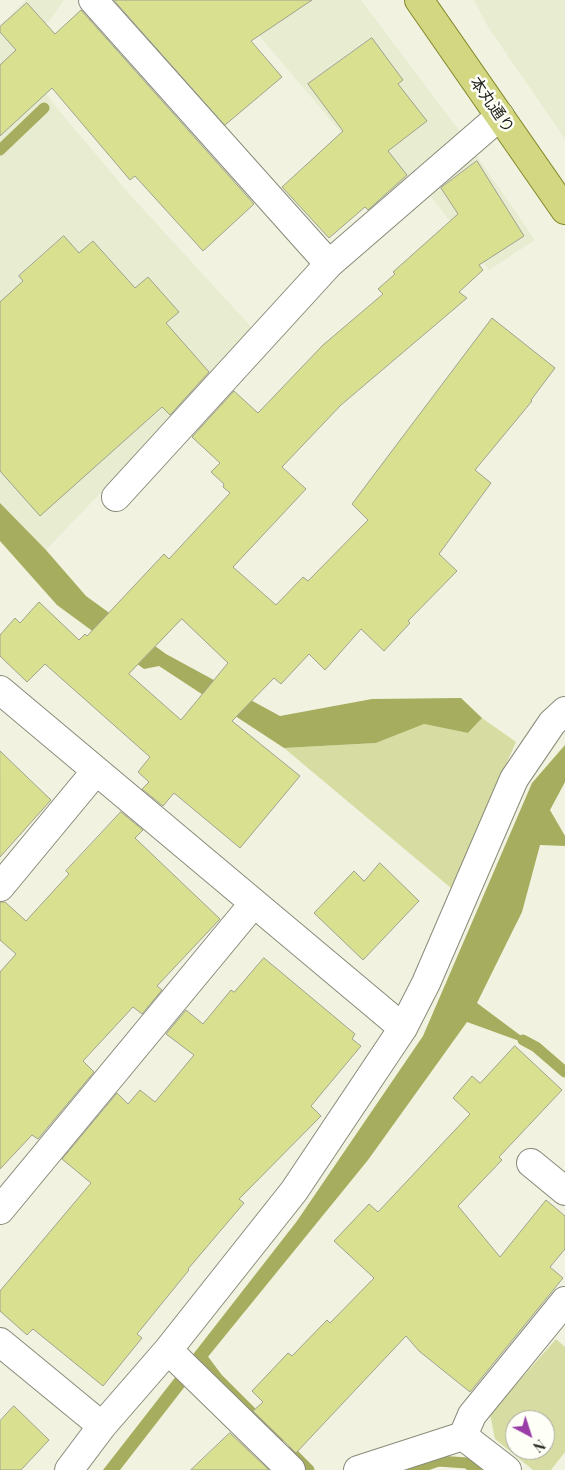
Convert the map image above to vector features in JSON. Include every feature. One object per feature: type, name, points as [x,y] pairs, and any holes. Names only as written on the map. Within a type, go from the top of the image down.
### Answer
[{"type":"main road","name":"本丸通り","points":[[419,0],[565,210]]},
{"type":"street","points":[[93,0],[329,264]]},
{"type":"street","points":[[116,497],[329,264],[500,116]]},
{"type":"street","points":[[0,690],[403,1028]]},
{"type":"street","points":[[69,1470],[102,1426],[181,1363],[403,1028],[426,983],[514,779],[552,723],[565,711]]},
{"type":"street","points":[[0,887],[96,771]]},
{"type":"street","points":[[0,1210],[254,903]]},
{"type":"street","points":[[532,1163],[565,1191]]},
{"type":"street","points":[[358,1470],[463,1436],[472,1415],[565,1301]]},
{"type":"street","points":[[0,1342],[102,1426]]},
{"type":"street","points":[[181,1363],[291,1470]]},
{"type":"street","points":[[463,1436],[506,1470]]},
{"type":"shaded area","points":[[26,0],[64,0],[53,16],[19,55],[57,108],[132,197],[255,331],[46,550],[0,503],[0,25]]},
{"type":"shaded area","points":[[229,0],[361,0],[461,133],[535,240],[489,270],[416,178],[394,195]]},
{"type":"shaded area","points":[[474,0],[565,0],[565,139],[488,27]]},
{"type":"shaded area","points":[[0,503],[46,550],[86,596],[166,654],[280,716],[372,699],[461,698],[482,718],[468,733],[424,724],[376,743],[284,748],[159,666],[144,669],[57,605],[0,541]]},
{"type":"shaded area","points":[[482,718],[516,742],[451,888],[284,748],[376,743],[424,724],[468,733]]},
{"type":"shaded area","points":[[565,745],[565,782],[550,810],[565,836],[565,846],[540,845],[522,912],[477,1003],[536,1047],[467,1022],[368,1160],[207,1358],[120,1470],[103,1470],[297,1221],[423,1036],[532,783]]},
{"type":"shaded area","points":[[556,1339],[565,1347],[565,1452],[551,1470],[533,1470],[521,1460],[555,1460],[555,1410],[505,1410],[505,1447],[495,1439],[490,1414]]},
{"type":"building","points":[[114,0],[312,0],[251,41],[282,77],[225,125]]},
{"type":"building","points":[[27,3],[55,34],[81,10],[254,204],[203,251],[135,176],[130,180],[52,88],[0,136],[0,65],[16,50],[0,32],[0,27]]},
{"type":"building","points":[[372,38],[403,80],[398,84],[427,121],[388,151],[407,175],[368,210],[365,207],[329,238],[282,187],[343,131],[308,84]]},
{"type":"building","points":[[477,161],[524,236],[479,265],[483,270],[459,292],[467,298],[341,405],[282,467],[306,489],[233,567],[276,605],[303,577],[308,581],[368,520],[352,504],[492,318],[555,368],[532,401],[475,470],[491,483],[439,554],[457,571],[408,621],[410,623],[384,651],[361,629],[325,670],[309,654],[281,684],[274,678],[232,721],[300,776],[240,848],[174,793],[163,806],[142,789],[149,782],[138,772],[150,757],[45,664],[27,682],[0,656],[0,635],[15,618],[20,623],[39,602],[79,640],[85,634],[87,636],[164,554],[169,559],[230,493],[223,487],[224,484],[211,472],[220,463],[192,437],[234,391],[258,413],[323,345],[383,294],[378,289],[395,274],[393,272],[458,214],[441,188]],"holes":[[[182,619],[228,663],[181,720],[129,674]]]},
{"type":"building","points":[[64,236],[79,253],[93,241],[135,288],[148,277],[179,312],[166,323],[209,372],[170,415],[162,407],[40,516],[0,471],[0,302],[23,281],[19,276]]},
{"type":"building","points":[[0,751],[51,800],[0,857]]},
{"type":"building","points":[[121,812],[143,830],[135,838],[220,919],[157,986],[162,990],[142,1014],[133,1007],[83,1061],[94,1072],[38,1139],[32,1135],[0,1169],[0,972],[16,954],[0,940],[0,902],[5,902],[26,921],[69,874],[66,871]]},
{"type":"building","points":[[380,863],[419,901],[363,960],[314,913],[354,871],[364,881]]},
{"type":"building","points":[[264,958],[355,1034],[352,1039],[361,1046],[311,1106],[321,1116],[239,1199],[244,1203],[188,1269],[137,1334],[142,1338],[103,1386],[33,1329],[27,1335],[0,1311],[0,1291],[91,1183],[62,1159],[117,1093],[128,1104],[140,1090],[155,1102],[194,1055],[166,1034],[186,1010],[203,1024],[231,990],[234,992]]},
{"type":"building","points":[[515,1046],[562,1090],[499,1157],[502,1160],[458,1206],[500,1257],[546,1200],[565,1216],[565,1249],[550,1267],[563,1278],[470,1392],[419,1351],[406,1336],[296,1453],[253,1411],[263,1402],[252,1391],[288,1353],[292,1356],[327,1320],[330,1323],[374,1278],[334,1241],[369,1204],[378,1212],[470,1114],[453,1098],[472,1076],[480,1083]]},
{"type":"building","points":[[14,1406],[49,1440],[21,1470],[0,1470],[0,1421]]},
{"type":"building","points":[[230,1433],[269,1470],[191,1470]]},
{"type":"waterway","points":[[0,150],[44,108]]},
{"type":"waterway","points":[[523,1040],[536,1047],[565,1072]]},
{"type":"waterway","points":[[200,1355],[218,1379],[278,1439]]},
{"type":"waterway","points":[[291,1452],[309,1470]]},
{"type":"waterway","points":[[413,1470],[438,1461],[467,1463],[476,1470]]}]
